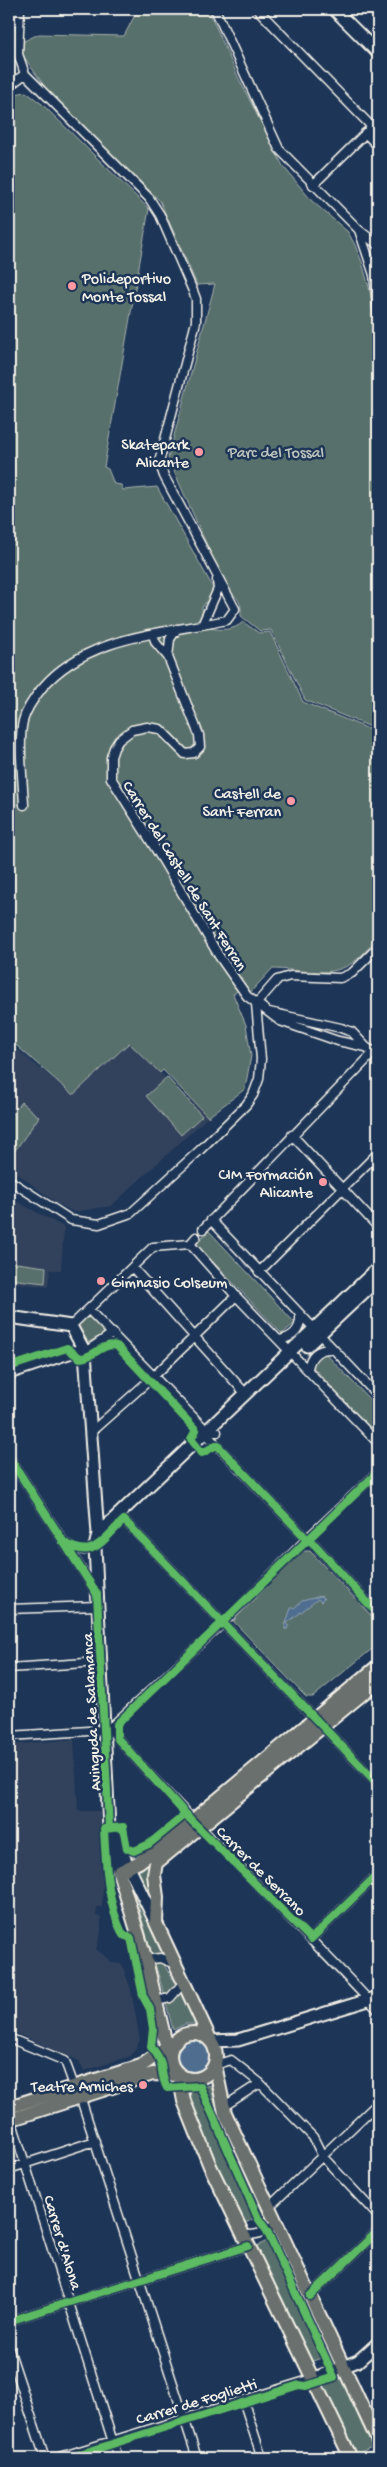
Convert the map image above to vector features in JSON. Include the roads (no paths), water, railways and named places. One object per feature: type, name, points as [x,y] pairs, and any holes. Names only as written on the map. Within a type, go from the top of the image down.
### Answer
[{"type":"main road","points":[[334,9],[378,52]]},
{"type":"main road","points":[[316,1333],[378,1268]]},
{"type":"main road","points":[[98,1540],[124,1520],[316,1333],[378,1279]]},
{"type":"main road","points":[[9,1316],[71,1326],[85,1352],[72,1352],[9,1373]]},
{"type":"main road","name":"Avinguda de Salamanca","points":[[85,1352],[92,1430],[110,1729],[109,1828],[113,1853],[156,1923],[211,2041]]},
{"type":"main road","points":[[98,1540],[211,1434],[246,1394],[294,1354]]},
{"type":"main road","name":"Avinguda de Salamanca","points":[[98,1540],[101,1662],[110,1729]]},
{"type":"main road","points":[[124,1870],[196,1824],[318,1722],[378,1666]]},
{"type":"main road","points":[[318,1722],[378,1682]]},
{"type":"main road","name":"Avinguda de Salamanca","points":[[156,1923],[157,1897],[154,1875],[156,1863],[196,1824]]},
{"type":"main road","name":"Avinguda de Salamanca","points":[[124,1870],[156,2001],[171,2048]]},
{"type":"main road","points":[[211,2041],[238,2040],[374,1999]]},
{"type":"main road","points":[[10,2115],[141,2066],[171,2048],[184,2035],[193,2033],[203,2035],[211,2041],[216,2051],[215,2065],[223,2107],[270,2206],[275,2224],[378,2441]]},
{"type":"main road","points":[[171,2048],[171,2066],[179,2075],[184,2101],[210,2166],[351,2458]]},
{"type":"main road","points":[[77,2091],[153,2074],[179,2075],[196,2080],[207,2075],[215,2065]]},
{"type":"main road","name":"Carrer de Foglietti","points":[[312,2379],[358,2362],[378,2343]]},
{"type":"street","points":[[20,9],[18,54],[25,74],[149,198],[160,215],[196,299],[196,322],[160,462],[164,476],[218,580],[232,600],[235,609],[234,614],[223,621],[203,623],[106,646],[79,656],[58,671],[34,698],[23,721],[24,805]]},
{"type":"street","points":[[215,9],[279,150],[358,230],[378,245]]},
{"type":"street","points":[[257,9],[372,127]]},
{"type":"street","points":[[9,86],[25,74]]},
{"type":"street","points":[[313,185],[378,120]]},
{"type":"street","points":[[365,133],[378,146]]},
{"type":"street","points":[[358,230],[374,275],[378,312]]},
{"type":"street","points":[[203,623],[218,589],[218,580]]},
{"type":"street","points":[[214,599],[223,596],[232,600]]},
{"type":"street","points":[[210,608],[213,617],[223,621]]},
{"type":"street","points":[[168,658],[170,639],[177,629]]},
{"type":"street","name":"Carrer del Castell de Sant Ferran","points":[[152,635],[168,658],[199,735],[200,747],[194,753],[185,754],[160,729],[147,727],[132,730],[119,740],[114,748],[111,758],[111,778],[162,858],[219,956],[237,984],[256,1004]]},
{"type":"street","points":[[9,1180],[71,1220],[99,1224],[131,1213],[207,1143],[246,1105],[253,1095],[259,1079],[261,1059],[256,1004],[277,980],[290,976],[340,978],[352,973],[378,947]]},
{"type":"street","points":[[203,1229],[292,1135],[377,1052],[366,1047],[338,1041],[280,1020],[256,1004]]},
{"type":"street","points":[[267,1012],[280,1013],[342,1028],[352,1032],[366,1047]]},
{"type":"street","points":[[292,1135],[343,1187],[378,1227]]},
{"type":"street","points":[[259,1272],[378,1153]]},
{"type":"street","points":[[211,1220],[316,1333],[378,1396]]},
{"type":"street","points":[[71,1326],[153,1247],[190,1244],[196,1237]]},
{"type":"street","points":[[190,1244],[236,1296],[378,1443]]},
{"type":"street","points":[[132,1267],[246,1394]]},
{"type":"street","points":[[92,1430],[154,1376],[236,1296]]},
{"type":"street","points":[[89,1310],[211,1434],[378,1614]]},
{"type":"street","points":[[280,1340],[292,1336],[298,1329],[300,1316]]},
{"type":"street","points":[[85,1352],[113,1333]]},
{"type":"street","points":[[308,1369],[311,1359],[316,1353],[332,1349]]},
{"type":"street","points":[[9,1457],[98,1600],[9,1609]]},
{"type":"street","points":[[9,1736],[110,1729],[224,1622],[378,1472]]},
{"type":"street","points":[[124,1520],[378,1784]]},
{"type":"street","points":[[63,1542],[76,1550],[84,1552],[98,1540]]},
{"type":"street","points":[[9,1668],[101,1662]]},
{"type":"street","name":"Carrer de Serrano","points":[[110,1729],[196,1824],[374,1999],[378,2010]]},
{"type":"street","points":[[311,1939],[378,1874]]},
{"type":"street","points":[[146,1960],[160,1958],[177,1965]]},
{"type":"street","points":[[156,2001],[170,1998],[184,1982]]},
{"type":"street","points":[[9,2038],[65,2061],[95,2142],[197,2458]]},
{"type":"street","points":[[215,2065],[231,2060],[260,2083],[313,2137],[323,2157],[378,2216]]},
{"type":"street","points":[[223,2107],[260,2083]]},
{"type":"street","points":[[270,2206],[378,2103]]},
{"type":"street","name":"Carrer d'Alona","points":[[10,2115],[118,2458]]},
{"type":"street","points":[[9,2169],[95,2142]]},
{"type":"street","points":[[9,2321],[140,2280],[267,2232],[275,2224]]},
{"type":"street","points":[[310,2296],[378,2231]]},
{"type":"street","points":[[9,2349],[45,2458]]},
{"type":"street","name":"Carrer de Foglietti","points":[[57,2458],[312,2379]]},
{"type":"street","points":[[243,2400],[262,2458]]},
{"type":"street","points":[[369,2458],[378,2454]]},
{"type":"place","name":"Polideportivo Monte Tossal","points":[[72,286]]},
{"type":"place","name":"Skatepark Alicante","points":[[199,452]]},
{"type":"place","name":"Castell de Sant Ferran","points":[[291,801]]},
{"type":"place","name":"CIM Formación Alicante","points":[[323,1182]]},
{"type":"place","name":"Gimnasio Colseum","points":[[101,1281]]},
{"type":"place","name":"Teatre Arniches","points":[[143,2085]]},
{"type":"park label","name":"Parc del Tossal","points":[[276,451]]}]
